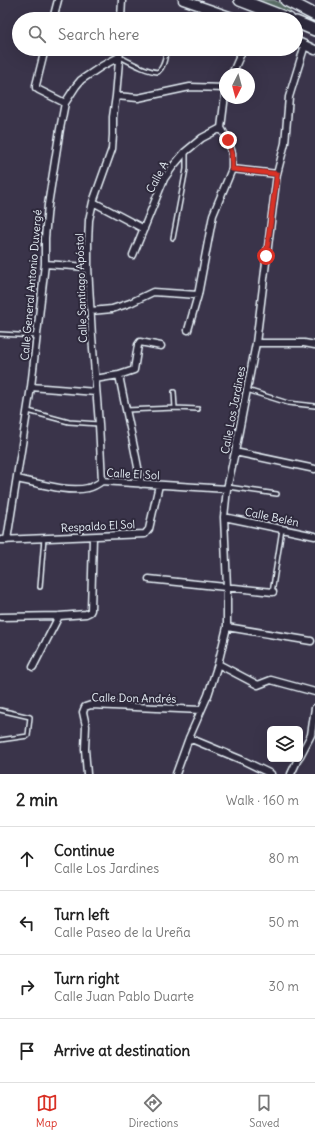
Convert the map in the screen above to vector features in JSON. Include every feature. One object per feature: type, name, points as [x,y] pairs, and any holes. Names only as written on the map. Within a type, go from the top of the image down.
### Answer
[{"type":"highway","points":[[240,0],[271,12]]},
{"type":"highway","points":[[286,0],[315,15]]},
{"type":"highway","points":[[303,25],[315,30]]},
{"type":"main road","points":[[184,0],[218,12]]},
{"type":"main road","points":[[305,45],[315,50]]},
{"type":"street","points":[[55,12],[58,0]]},
{"type":"street","points":[[121,12],[122,0]]},
{"type":"street","name":"Calle Los Jardines","points":[[303,52],[305,45]]},
{"type":"street","points":[[43,56],[36,88],[65,103]]},
{"type":"street","points":[[235,68],[240,56]]},
{"type":"street","name":"Calle Los Jardines","points":[[176,774],[189,738],[208,695],[218,664],[227,627],[224,517],[227,488],[256,343],[277,174],[286,143],[289,97],[302,56]]},
{"type":"street","name":"Calle General Antonio Duvergé","points":[[7,540],[28,411],[45,264],[45,238],[48,205],[65,103],[81,80],[119,57]]},
{"type":"street","name":"Calle Santiago Apóstol","points":[[102,482],[88,266],[89,220],[92,202],[112,149],[113,117],[119,57]]},
{"type":"street","points":[[116,96],[138,98],[190,87],[219,88]]},
{"type":"street","points":[[188,330],[198,295],[213,215],[232,169],[232,153],[228,140],[221,128],[224,104]]},
{"type":"street","name":"Calle A","points":[[133,255],[164,179],[186,152],[202,138],[221,128]]},
{"type":"street","points":[[232,169],[277,174]]},
{"type":"street","points":[[92,202],[144,229]]},
{"type":"street","points":[[45,264],[88,266]]},
{"type":"street","points":[[91,311],[112,309],[130,303],[152,292],[198,295]]},
{"type":"street","points":[[95,379],[119,375],[134,370],[138,343],[140,342],[161,346]]},
{"type":"street","points":[[256,343],[304,343],[315,345]]},
{"type":"street","points":[[119,375],[141,484]]},
{"type":"street","points":[[31,387],[96,392]]},
{"type":"street","points":[[235,452],[315,469]]},
{"type":"street","name":"Calle El Sol","points":[[17,479],[78,489],[95,486],[102,482],[227,488]]},
{"type":"street","name":"Respaldo El Sol","points":[[0,540],[145,534],[149,529],[159,485]]},
{"type":"street","name":"Calle Belén","points":[[224,517],[315,536]]},
{"type":"street","points":[[1,617],[59,616],[86,614],[90,612],[93,537]]},
{"type":"street","points":[[150,579],[272,593]]},
{"type":"street","points":[[33,667],[59,616]]},
{"type":"street","points":[[227,627],[311,642]]},
{"type":"street","points":[[218,664],[255,684],[271,680],[315,692]]},
{"type":"street","name":"Calle Don Andrés","points":[[87,774],[85,749],[86,726],[83,712],[85,707],[91,705],[202,710]]},
{"type":"street","points":[[303,750],[311,735],[315,708]]},
{"type":"street","points":[[189,738],[271,774]]},
{"type":"street","points":[[291,774],[297,762]]},
{"type":"lane","points":[[119,57],[152,71],[158,72],[164,64],[166,56]]},
{"type":"lane","points":[[173,238],[186,169],[186,152]]},
{"type":"lane","points":[[0,334],[37,336]]},
{"type":"lane","points":[[247,390],[288,403],[315,406]]},
{"type":"lane","points":[[174,392],[175,408]]},
{"type":"lane","points":[[126,410],[175,408],[198,409]]},
{"type":"lane","points":[[28,411],[69,422],[99,424]]},
{"type":"lane","points":[[227,488],[277,494]]},
{"type":"lane","points":[[272,593],[282,529]]},
{"type":"lane","points":[[40,587],[44,538]]},
{"type":"lane","points":[[0,710],[30,717],[28,736],[0,740]]},
{"type":"green space","points":[[254,0],[274,0],[291,9],[290,12]]},
{"type":"route","points":[[228,140],[232,153],[232,169],[277,174],[266,256]]}]
